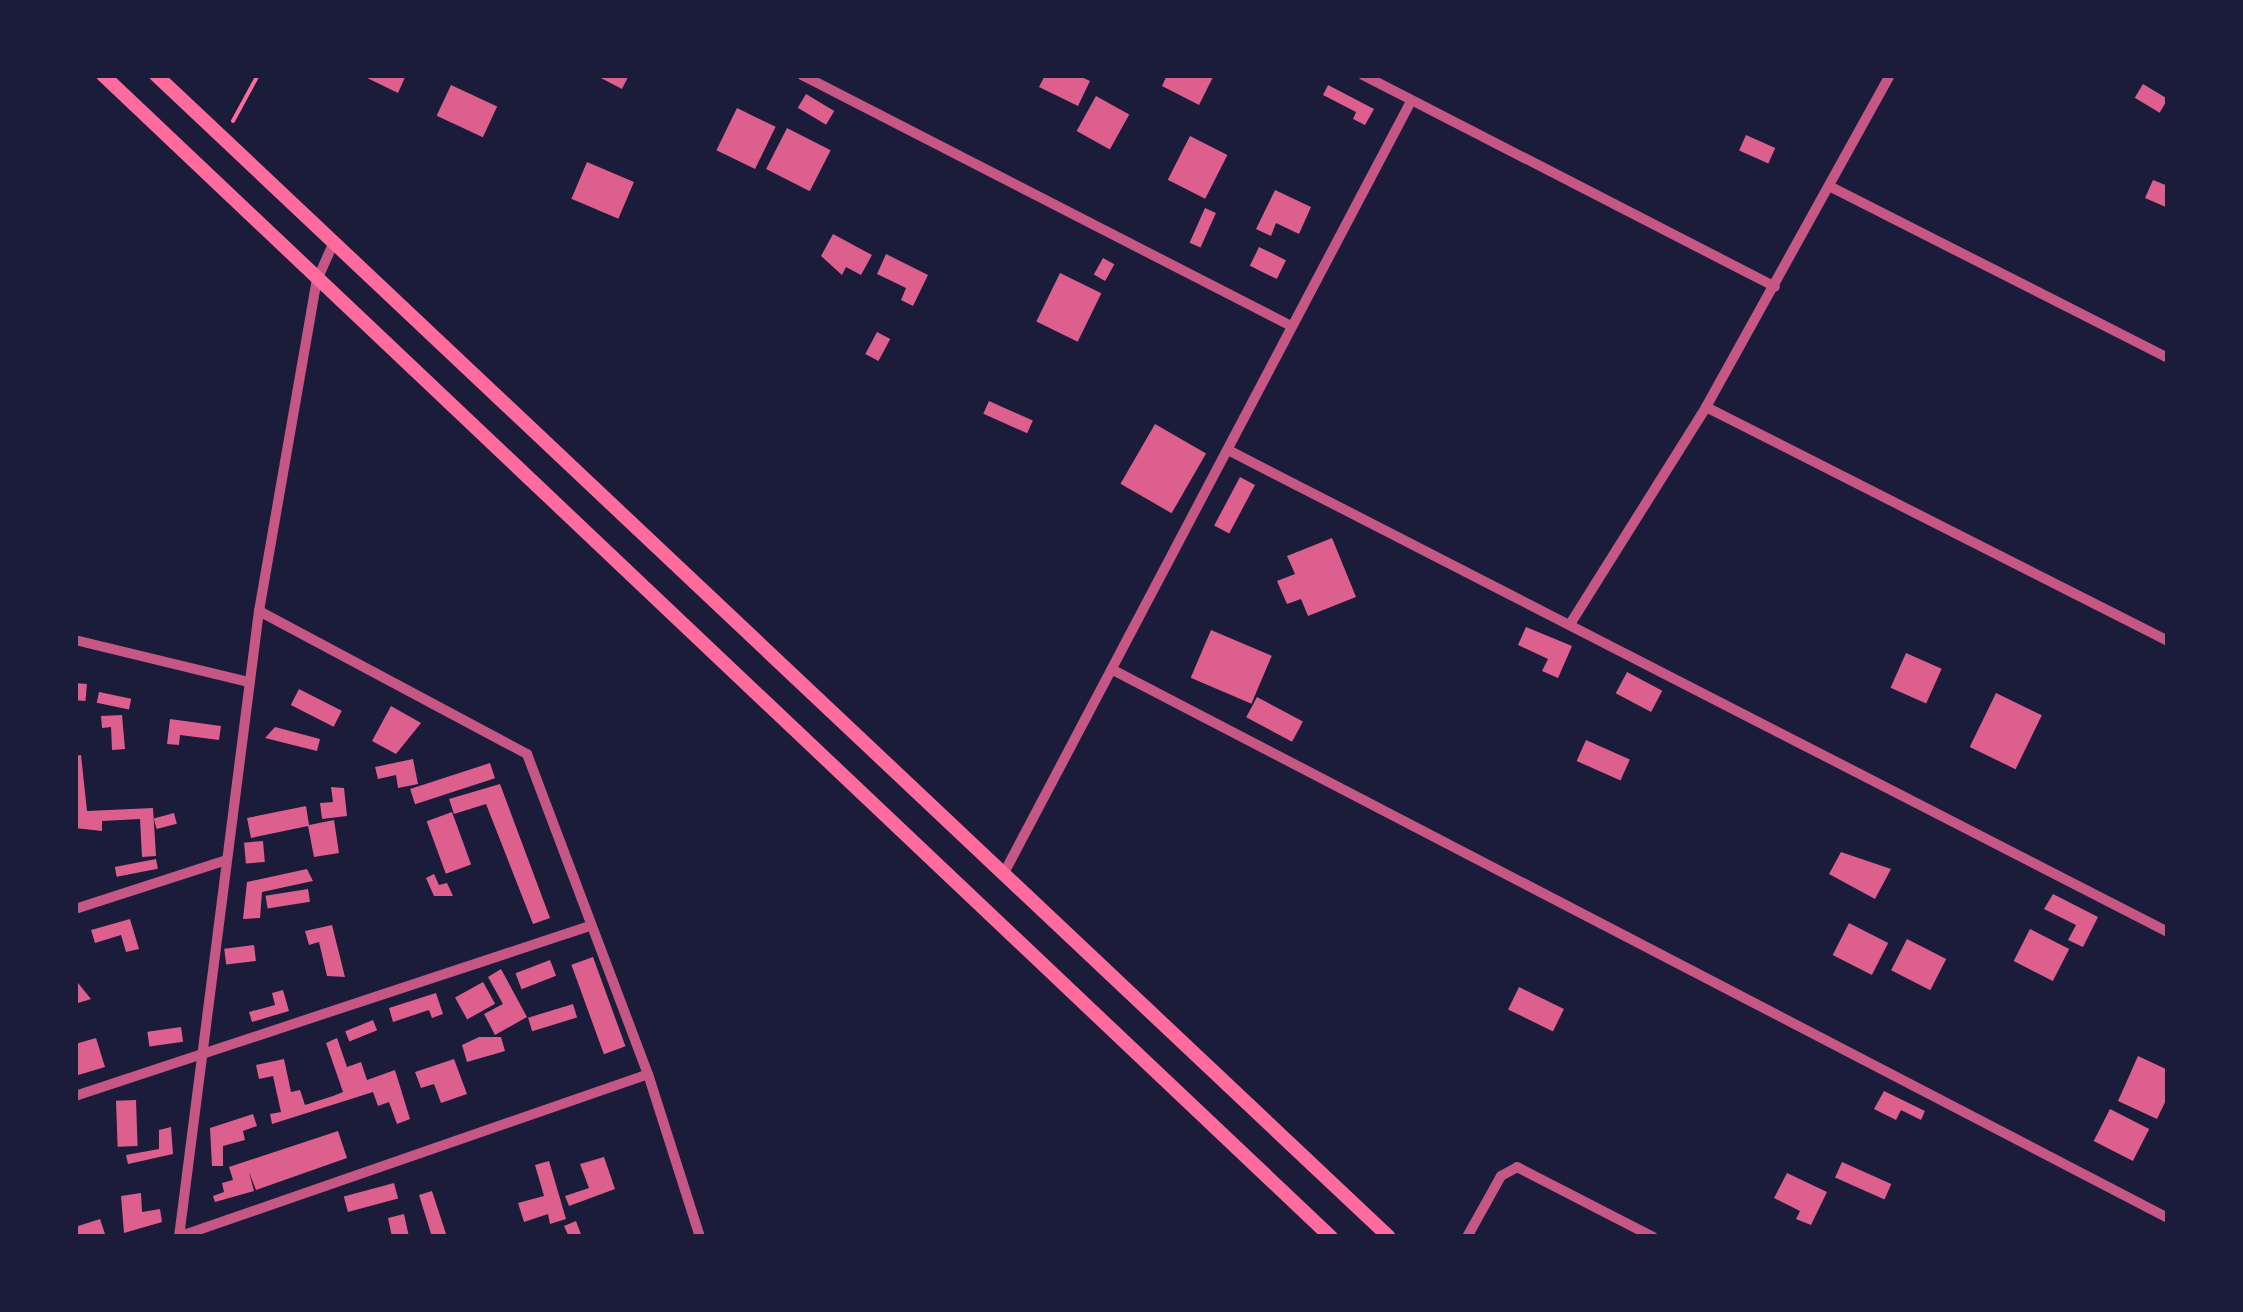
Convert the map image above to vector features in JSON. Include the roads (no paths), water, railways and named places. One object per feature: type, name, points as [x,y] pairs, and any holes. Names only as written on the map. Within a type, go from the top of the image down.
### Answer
[{"type":"main road","points":[[103,75],[1332,1237]]},
{"type":"main road","points":[[156,75],[332,246],[1388,1237]]},
{"type":"street","points":[[802,75],[1290,326]]},
{"type":"street","points":[[1362,75],[1775,287]]},
{"type":"street","points":[[1572,621],[1706,407],[1833,188],[1890,75]]},
{"type":"street","points":[[1003,875],[1230,451],[1290,326],[1411,100]]},
{"type":"street","points":[[1833,188],[2168,358]]},
{"type":"street","points":[[332,246],[317,280],[248,682],[197,1059],[179,1237],[648,1074]]},
{"type":"street","points":[[1706,407],[2168,641]]},
{"type":"street","points":[[1230,451],[1572,621],[2168,932]]},
{"type":"street","points":[[259,611],[527,754],[648,1074],[700,1237]]},
{"type":"street","points":[[75,640],[248,682]]},
{"type":"street","points":[[1113,670],[2168,1218]]},
{"type":"street","points":[[75,909],[224,861]]},
{"type":"street","points":[[75,1096],[197,1059],[590,926]]},
{"type":"street","points":[[1466,1237],[1501,1176],[1517,1167],[1653,1237]]}]
